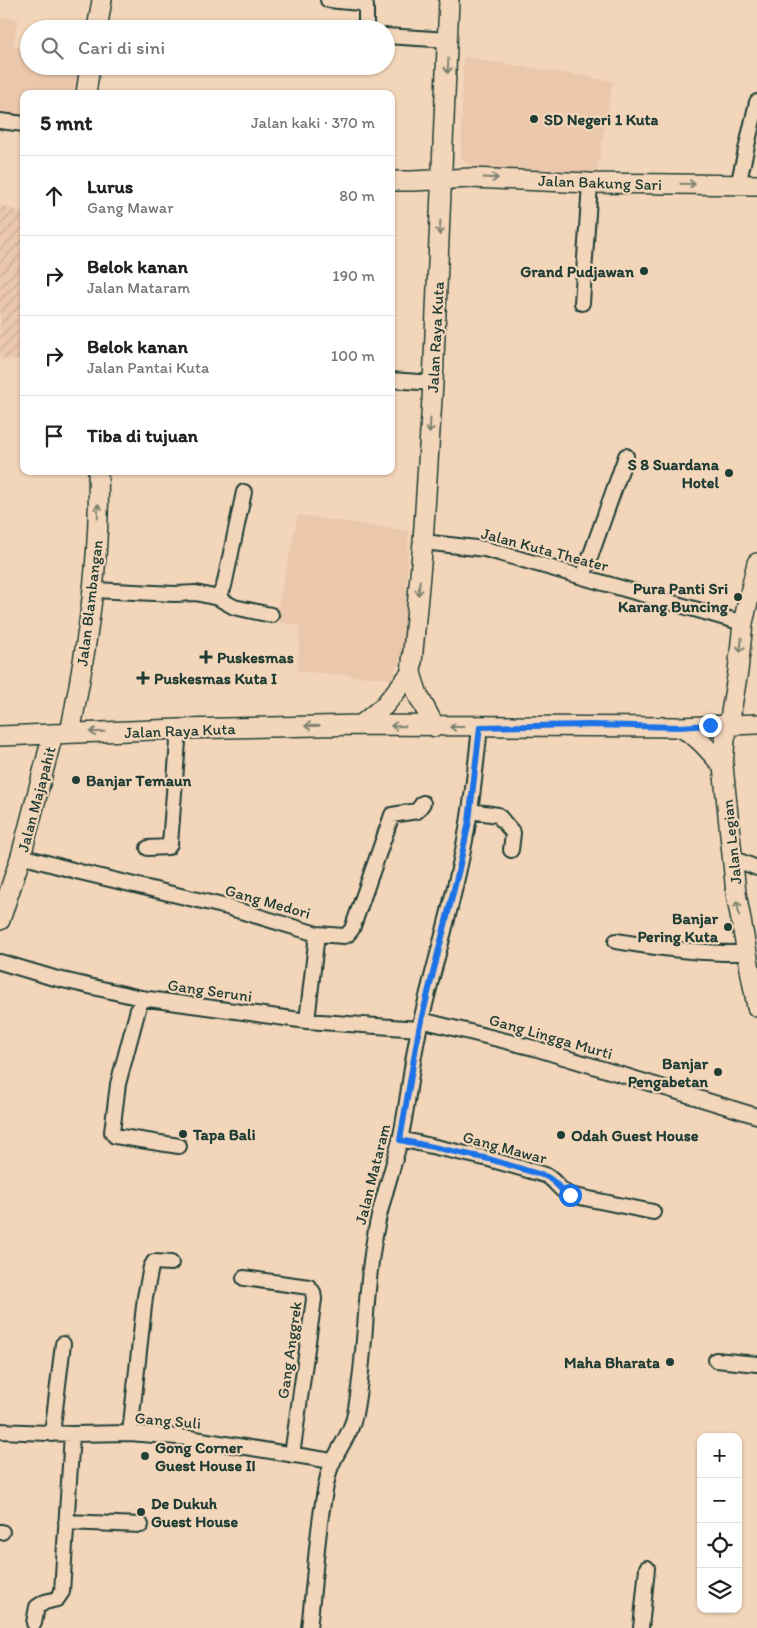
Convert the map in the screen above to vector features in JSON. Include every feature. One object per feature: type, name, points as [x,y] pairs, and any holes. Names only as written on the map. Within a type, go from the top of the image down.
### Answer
[{"type":"main road","points":[[99,20],[102,0]]},
{"type":"main road","name":"Jalan Raya Kuta","points":[[0,736],[179,729],[361,725],[435,727],[418,695],[411,673],[423,542],[433,383],[449,40],[449,0]]},
{"type":"main road","points":[[87,90],[89,75]]},
{"type":"main road","name":"Jalan Bakung Sari","points":[[395,181],[471,178],[590,183],[757,185]]},
{"type":"main road","name":"Jalan Blambangan","points":[[61,734],[94,590],[97,552],[98,475]]},
{"type":"main road","name":"Jalan Legian","points":[[757,563],[743,623],[722,766],[736,893],[757,1008]]},
{"type":"main road","points":[[361,725],[384,706],[411,673]]},
{"type":"main road","points":[[435,727],[590,725],[679,727],[757,724]]},
{"type":"main road","points":[[679,727],[692,733],[722,766]]},
{"type":"main road","name":"Jalan Majapahit","points":[[0,920],[61,734]]},
{"type":"street","points":[[328,0],[364,4],[366,6],[366,20]]},
{"type":"street","points":[[395,37],[449,40]]},
{"type":"street","points":[[738,185],[757,102]]},
{"type":"street","points":[[0,121],[20,124]]},
{"type":"street","points":[[582,303],[590,183]]},
{"type":"street","points":[[395,380],[433,383]]},
{"type":"street","points":[[583,577],[626,456]]},
{"type":"street","points":[[218,598],[224,586],[244,492]]},
{"type":"street","name":"Jalan Kuta Theater","points":[[423,542],[485,549],[743,623]]},
{"type":"street","points":[[94,590],[175,594],[196,593],[218,598],[234,607],[271,615]]},
{"type":"street","name":"Jalan Mataram","points":[[309,1628],[319,1530],[328,1476],[332,1461],[350,1432],[355,1416],[361,1374],[372,1251],[400,1140],[420,1024],[459,869],[470,811],[480,727]]},
{"type":"street","points":[[148,848],[163,848],[168,847],[170,844],[179,729]]},
{"type":"street","name":"Gang Medori","points":[[21,856],[227,907],[317,934],[344,936],[350,933],[392,815],[417,811],[423,803]]},
{"type":"street","points":[[470,811],[498,815],[513,834],[511,850]]},
{"type":"street","points":[[732,858],[757,868]]},
{"type":"street","points":[[307,1021],[317,934]]},
{"type":"street","points":[[616,941],[657,948],[703,952],[746,952]]},
{"type":"street","name":"Gang Seruni","points":[[0,962],[54,978],[141,998],[307,1021],[420,1024]]},
{"type":"street","points":[[141,998],[118,1084],[112,1132],[116,1136],[179,1146]]},
{"type":"street","name":"Gang Lingga Murti","points":[[420,1024],[534,1048],[757,1116]]},
{"type":"street","name":"Gang Mawar","points":[[400,1140],[489,1159],[545,1176],[553,1180],[562,1191],[570,1195],[653,1212]]},
{"type":"street","points":[[130,1433],[145,1297],[151,1267],[157,1261],[171,1263]]},
{"type":"street","name":"Gang Anggrek","points":[[244,1278],[309,1287],[314,1292],[292,1455]]},
{"type":"street","points":[[52,1434],[63,1344]]},
{"type":"street","points":[[716,1360],[757,1364]]},
{"type":"street","name":"Gang Suli","points":[[0,1431],[52,1434],[130,1433],[189,1438],[332,1461]]},
{"type":"street","points":[[34,1623],[37,1607],[45,1602],[57,1599],[62,1592],[72,1434]]},
{"type":"street","points":[[66,1522],[141,1525]]},
{"type":"street","points":[[642,1628],[647,1568]]},
{"type":"shaded area","points":[[0,17],[18,18],[13,46],[20,47],[20,75],[80,75],[78,90],[20,90],[20,116],[0,113]]},
{"type":"shaded area","name":"SD Negeri 1 Kuta","points":[[463,57],[613,81],[597,173],[473,169],[461,158]]},
{"type":"shaded area","points":[[0,205],[20,212],[20,360],[0,359]]},
{"type":"shaded area","points":[[298,515],[409,531],[404,644],[392,679],[298,671],[300,626],[275,621]]},
{"type":"place","name":"SD Negeri 1 Kuta","points":[[534,119]]},
{"type":"place","name":"Grand Pudjawan","points":[[644,271]]},
{"type":"place","name":"S 8 Suardana Hotel","points":[[729,473]]},
{"type":"place","name":"Pura Panti Sri Karang Buncing","points":[[738,597]]},
{"type":"place","name":"Puskesmas","points":[[206,657]]},
{"type":"place","name":"Puskesmas Kuta I","points":[[143,678]]},
{"type":"place","name":"Banjar Temaun","points":[[76,780]]},
{"type":"place","name":"Banjar Pering Kuta","points":[[728,927]]},
{"type":"place","name":"Banjar Pengabetan","points":[[718,1072]]},
{"type":"place","name":"Tapa Bali","points":[[183,1134]]},
{"type":"place","name":"Odah Guest House","points":[[561,1135]]},
{"type":"place","name":"Maha Bharata","points":[[670,1362]]},
{"type":"place","name":"Gong Corner Guest House II","points":[[145,1456]]},
{"type":"place","name":"De Dukuh Guest House","points":[[141,1512]]},
{"type":"route","points":[[570,1195],[562,1191],[555,1181],[545,1176],[489,1159],[400,1140],[419,1029],[469,821],[480,727],[590,725],[679,727],[710,725]]}]
